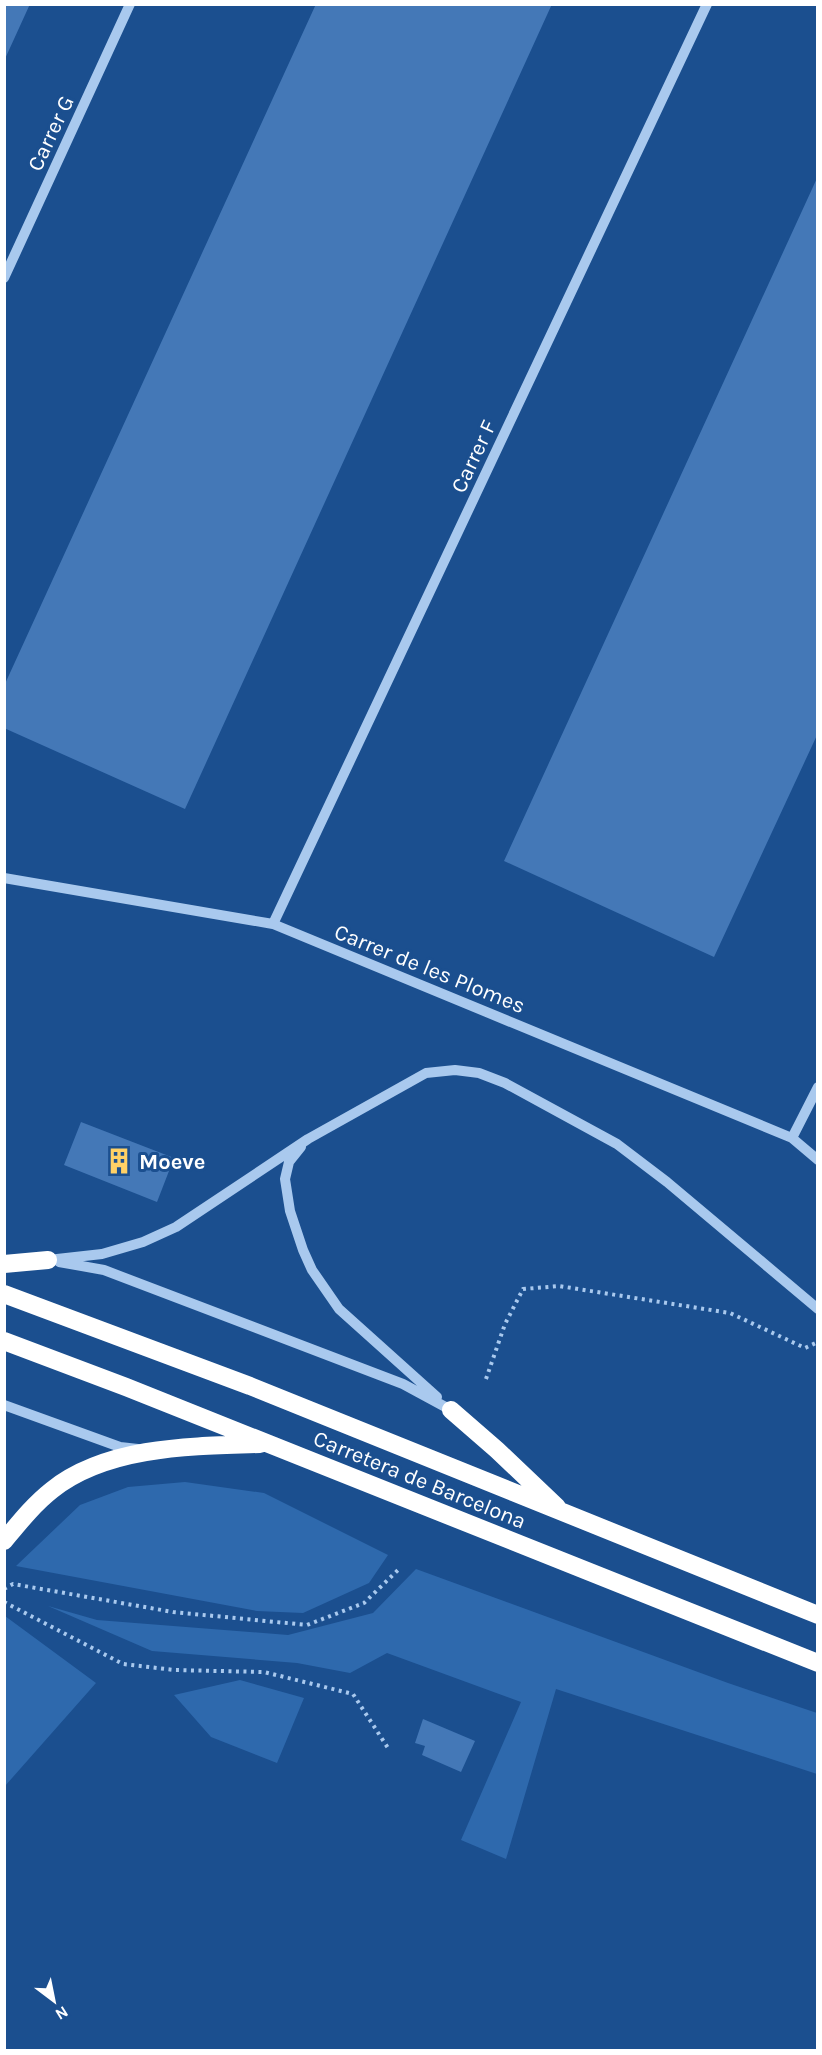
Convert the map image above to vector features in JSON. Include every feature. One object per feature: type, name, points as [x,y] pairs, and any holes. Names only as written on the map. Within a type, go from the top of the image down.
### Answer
[{"type":"highway","points":[[4,1264],[48,1260]]},
{"type":"highway","name":"Carretera de Barcelona","points":[[4,1294],[250,1386],[818,1615]]},
{"type":"highway","name":"Carretera de Barcelona","points":[[4,1341],[270,1444],[818,1663]]},
{"type":"highway","points":[[451,1410],[565,1514]]},
{"type":"highway","points":[[4,1541],[24,1516],[53,1489],[83,1471],[120,1458],[152,1451],[209,1445],[270,1444]]},
{"type":"street","name":"Carrer G","points":[[4,278],[130,4]]},
{"type":"street","name":"Carrer F","points":[[273,924],[707,4]]},
{"type":"street","name":"Carrer de les Plomes","points":[[4,878],[273,924],[792,1138],[818,1160]]},
{"type":"street","points":[[48,1260],[102,1254],[143,1242],[176,1227],[308,1139],[426,1073],[455,1070],[479,1073],[505,1083],[618,1144],[667,1182],[818,1309]]},
{"type":"street","points":[[792,1138],[818,1086]]},
{"type":"street","points":[[308,1139],[289,1162],[285,1179],[290,1211],[312,1270],[339,1309],[451,1410]]},
{"type":"street","points":[[48,1260],[104,1270],[403,1384],[451,1410]]},
{"type":"street","points":[[4,1405],[120,1447],[152,1451]]},
{"type":"path","points":[[486,1379],[505,1324],[523,1289],[559,1286],[730,1313],[805,1348],[818,1342]]},
{"type":"path","points":[[4,1589],[13,1584],[172,1612],[307,1624],[364,1603],[399,1569]]},
{"type":"path","points":[[4,1602],[123,1664],[174,1670],[264,1672],[353,1694],[388,1748]]},
{"type":"shaded area","points":[[185,1482],[264,1493],[388,1555],[369,1583],[303,1613],[257,1611],[16,1566],[80,1505],[128,1487]]},
{"type":"shaded area","points":[[416,1569],[728,1683],[817,1713],[817,1774],[556,1689],[506,1859],[461,1840],[521,1702],[387,1653],[350,1673],[297,1663],[152,1651],[48,1606],[97,1620],[288,1635],[373,1613]]},
{"type":"shaded area","points":[[5,1616],[96,1683],[5,1786]]},
{"type":"shaded area","points":[[240,1680],[304,1698],[277,1763],[211,1737],[174,1695]]},
{"type":"building","points":[[4,4],[30,4],[4,61]]},
{"type":"building","points":[[316,4],[552,4],[185,809],[4,728],[4,686]]},
{"type":"building","points":[[818,176],[818,733],[714,957],[504,861]]},
{"type":"building","name":"Moeve","points":[[81,1122],[174,1158],[157,1202],[64,1165]]},
{"type":"building","points":[[423,1719],[475,1741],[461,1772],[422,1755],[425,1746],[415,1743]]},
{"type":"place","name":"Moeve","points":[[119,1161]]}]
